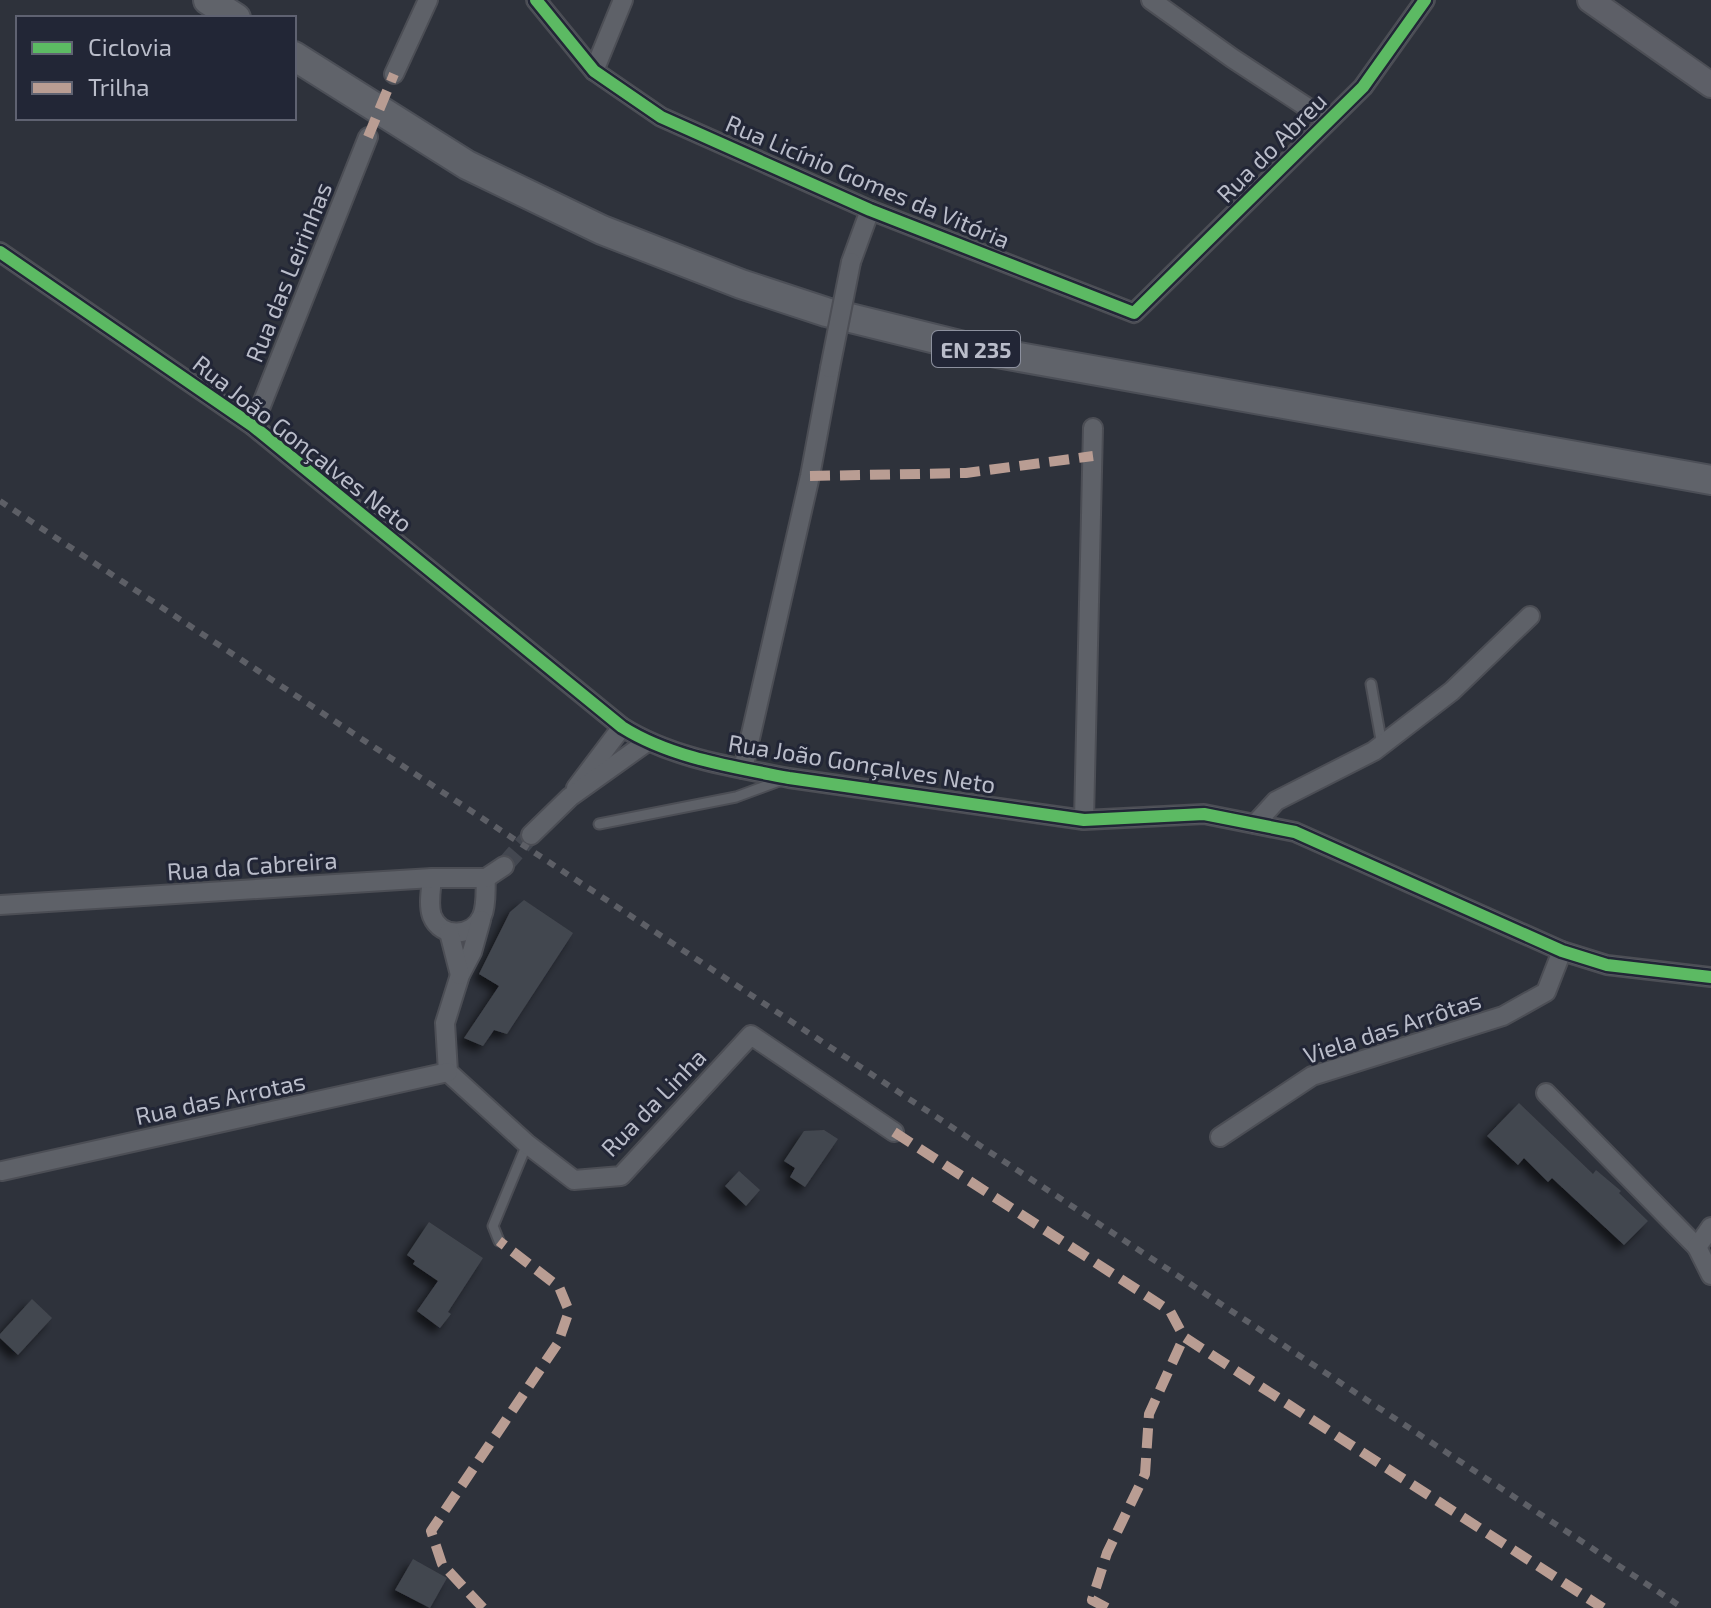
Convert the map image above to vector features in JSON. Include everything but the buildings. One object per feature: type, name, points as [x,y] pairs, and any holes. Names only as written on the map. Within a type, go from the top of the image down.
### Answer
[{"type":"main road","points":[[208,0],[233,16]]},
{"type":"main road","points":[[1590,0],[1711,85]]},
{"type":"main road","name":"EN 235","points":[[296,57],[467,165],[602,230],[741,284],[826,312],[980,350],[1711,480]]},
{"type":"street","points":[[394,74],[428,0]]},
{"type":"street","name":"Rua Licínio Gomes da Vitória","points":[[536,0],[594,71],[661,117],[870,210],[1134,313]]},
{"type":"street","points":[[594,71],[623,0]]},
{"type":"street","points":[[1151,0],[1328,121]]},
{"type":"street","name":"Rua do Abreu","points":[[1134,313],[1363,87],[1425,0]]},
{"type":"street","name":"Rua das Leirinhas","points":[[253,426],[368,137]]},
{"type":"street","points":[[743,769],[810,476],[851,262],[870,210]]},
{"type":"street","name":"Rua João Gonçalves Neto","points":[[0,252],[253,426],[622,727],[647,742],[743,769],[789,778],[1084,820],[1204,814],[1295,832],[1562,951],[1607,965],[1711,977]]},
{"type":"street","points":[[1084,820],[1093,428]]},
{"type":"street","points":[[1255,824],[1276,801],[1382,745],[1452,691],[1530,616]]},
{"type":"street","points":[[570,797],[622,727]]},
{"type":"street","points":[[531,835],[570,797],[647,742]]},
{"type":"street","points":[[448,1072],[445,1023],[485,909],[486,878],[504,866]]},
{"type":"street","points":[[432,878],[432,916],[438,926],[449,932],[461,933],[472,929],[481,920]]},
{"type":"street","name":"Rua da Cabreira","points":[[0,905],[432,878],[486,878]]},
{"type":"street","points":[[449,932],[460,975]]},
{"type":"street","name":"Viela das Arrôtas","points":[[1220,1137],[1312,1076],[1503,1016],[1546,992],[1562,951]]},
{"type":"street","name":"Rua da Linha","points":[[448,1072],[527,1144],[574,1180],[621,1176],[751,1035],[894,1132]]},
{"type":"street","name":"Rua das Arrotas","points":[[2,1171],[448,1072]]},
{"type":"street","points":[[1546,1093],[1697,1247],[1711,1275]]},
{"type":"street","points":[[1697,1247],[1711,1227]]},
{"type":"lane","points":[[1371,684],[1382,745]]},
{"type":"lane","points":[[599,824],[736,797],[789,778]]},
{"type":"lane","points":[[499,1241],[493,1226],[527,1144]]},
{"type":"tunnel","points":[[504,866],[531,835]]},
{"type":"railway","points":[[0,501],[1683,1608]]},
{"type":"marked path","points":[[368,137],[394,74]]},
{"type":"marked path","points":[[810,476],[966,473],[1093,456]]},
{"type":"marked path","points":[[894,1132],[1170,1311],[1184,1337],[1603,1608]]},
{"type":"marked path","points":[[483,1608],[442,1564],[431,1531],[558,1343],[569,1311],[559,1287],[499,1241]]},
{"type":"marked path","points":[[1107,1608],[1092,1600],[1107,1553],[1145,1474],[1149,1414],[1184,1337]]},
{"type":"cycle path","points":[[536,0],[594,71],[661,117],[870,210],[1134,313],[1363,87],[1425,0]]},
{"type":"cycle path","points":[[0,252],[253,426],[622,727],[641,738],[703,760],[789,778],[1084,820],[1204,814],[1295,832],[1562,951],[1607,965],[1711,977]]}]
